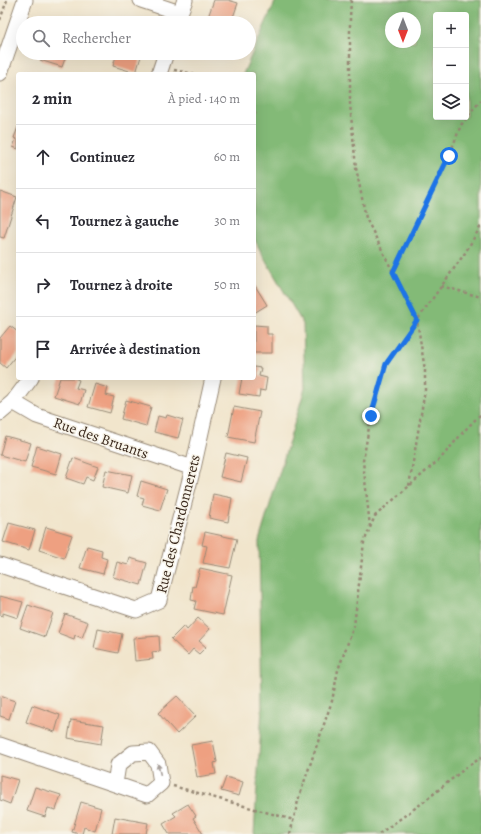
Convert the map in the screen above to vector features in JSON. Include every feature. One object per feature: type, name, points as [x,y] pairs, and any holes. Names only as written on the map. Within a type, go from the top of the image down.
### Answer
[{"type":"street","points":[[19,16],[24,0]]},
{"type":"street","points":[[141,0],[180,12]]},
{"type":"street","points":[[0,73],[16,24]]},
{"type":"street","points":[[160,71],[164,60]]},
{"type":"street","points":[[0,412],[13,402],[30,380]]},
{"type":"street","name":"Rue des Chardonnerets","points":[[0,565],[136,610],[159,600],[193,468],[213,380]]},
{"type":"street","name":"Rue des Bruants","points":[[13,402],[37,416],[193,468]]},
{"type":"street","points":[[0,745],[147,795],[162,783],[158,764],[149,752],[133,754],[118,765],[115,784]]},
{"type":"path","points":[[0,20],[7,0]]},
{"type":"path","points":[[351,0],[350,104],[356,168],[366,218],[417,320],[425,370],[425,390],[409,486]]},
{"type":"path","points":[[160,71],[171,72]]},
{"type":"path","points":[[393,272],[449,156],[461,125],[481,100]]},
{"type":"path","points":[[370,528],[363,461],[371,416],[386,364],[465,253],[481,226]]},
{"type":"path","points":[[441,286],[481,296]]},
{"type":"path","points":[[290,834],[299,797],[332,701],[338,670],[354,626],[364,542],[375,516],[441,458],[481,414]]},
{"type":"path","points":[[379,834],[421,804],[468,766],[481,758]]},
{"type":"path","points":[[162,783],[294,820]]},
{"type":"green space","points":[[276,0],[481,0],[481,834],[254,834],[262,709],[259,541],[305,388],[303,324],[256,242],[256,72],[244,72],[249,60],[256,60],[256,45]]},
{"type":"building","points":[[214,0],[228,0],[238,3],[233,16],[208,16]]},
{"type":"building","points":[[40,60],[64,60],[62,67]]},
{"type":"building","points":[[115,60],[140,60],[136,72],[113,66]]},
{"type":"building","points":[[16,139],[16,148],[13,147]]},
{"type":"building","points":[[0,191],[16,197],[16,200],[4,238],[0,237]]},
{"type":"building","points":[[256,287],[267,305],[256,312]]},
{"type":"building","points":[[256,325],[267,326],[267,334],[272,334],[272,353],[256,353]]},
{"type":"building","points":[[10,326],[16,330],[16,356],[6,368],[0,363],[0,338]]},
{"type":"building","points":[[256,367],[261,368],[259,376],[267,378],[265,391],[260,390],[259,397],[239,394],[242,380],[256,380]]},
{"type":"building","points":[[59,380],[79,380],[76,388],[84,390],[80,404],[54,396]]},
{"type":"building","points":[[95,384],[108,388],[106,395],[114,397],[110,413],[88,407]]},
{"type":"building","points":[[126,400],[151,407],[146,426],[121,419]]},
{"type":"building","points":[[234,407],[260,412],[254,442],[228,437]]},
{"type":"building","points":[[167,415],[183,420],[178,438],[154,432],[158,416],[166,418]]},
{"type":"building","points":[[5,436],[31,443],[25,462],[0,455]]},
{"type":"building","points":[[37,446],[62,454],[56,474],[31,467]]},
{"type":"building","points":[[226,453],[247,458],[241,482],[220,477]]},
{"type":"building","points":[[73,458],[98,467],[93,480],[86,477],[83,484],[66,478]]},
{"type":"building","points":[[106,470],[132,475],[128,493],[102,487]]},
{"type":"building","points":[[141,481],[167,489],[160,510],[142,505],[144,498],[137,496]]},
{"type":"building","points":[[213,494],[232,498],[228,522],[209,518]]},
{"type":"building","points":[[9,523],[35,530],[29,550],[3,542]]},
{"type":"building","points":[[46,527],[72,535],[64,558],[39,550]]},
{"type":"building","points":[[205,532],[237,539],[230,568],[203,563],[207,546],[202,545]]},
{"type":"building","points":[[87,546],[102,550],[101,557],[107,559],[103,574],[80,568]]},
{"type":"building","points":[[130,558],[147,563],[141,585],[113,577],[117,562],[128,565]]},
{"type":"building","points":[[200,568],[232,575],[223,615],[194,609],[196,601],[191,600],[193,586],[195,587]]},
{"type":"building","points":[[0,596],[23,602],[18,618],[3,613],[3,616],[0,615]]},
{"type":"building","points":[[28,605],[53,613],[45,637],[20,628]]},
{"type":"building","points":[[65,614],[88,622],[82,638],[75,635],[74,639],[58,633]]},
{"type":"building","points":[[198,618],[210,629],[199,641],[206,647],[199,654],[193,649],[188,655],[171,639],[184,626],[187,630]]},
{"type":"building","points":[[98,629],[122,634],[118,653],[94,648]]},
{"type":"building","points":[[159,636],[160,651],[152,652],[153,659],[135,661],[133,638]]},
{"type":"building","points":[[0,696],[15,701],[9,719],[0,716]]},
{"type":"building","points":[[177,696],[196,716],[177,734],[158,713]]},
{"type":"building","points":[[32,705],[60,715],[55,732],[26,722]]},
{"type":"building","points":[[71,720],[104,725],[101,744],[68,738]]},
{"type":"building","points":[[213,741],[217,762],[214,763],[216,774],[197,777],[191,745]]},
{"type":"building","points":[[0,775],[18,780],[10,804],[0,800]]},
{"type":"building","points":[[226,777],[243,782],[239,796],[221,791]]},
{"type":"building","points":[[35,787],[61,795],[56,810],[48,808],[45,817],[27,811]]},
{"type":"building","points":[[81,802],[101,808],[95,831],[84,827],[82,834],[72,832]]},
{"type":"building","points":[[188,804],[196,816],[193,818],[203,834],[169,834],[163,824],[176,816],[173,813]]},
{"type":"building","points":[[115,817],[148,823],[146,834],[112,834]]},
{"type":"route","points":[[371,416],[386,364],[417,320],[393,272],[449,156]]}]
